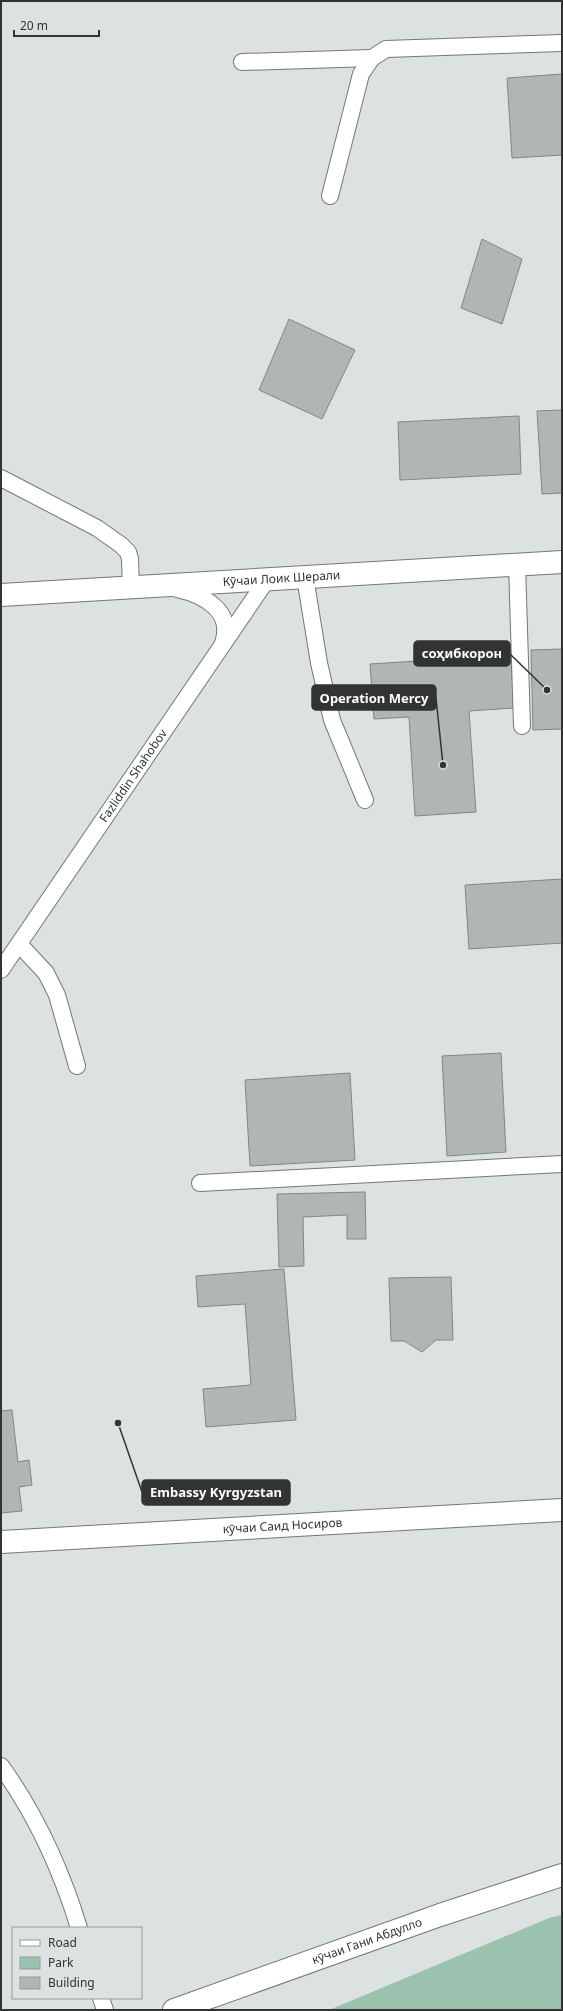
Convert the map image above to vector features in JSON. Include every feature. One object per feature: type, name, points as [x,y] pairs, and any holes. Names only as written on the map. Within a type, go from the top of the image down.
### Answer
[{"type":"street","name":"Кӯчаи Лоик Шерали","points":[[1,595],[562,562]]},
{"type":"street","name":"кӯчаи Саид Носиров","points":[[2,1542],[562,1510]]},
{"type":"street","name":"кӯчаи Гани Абдулло","points":[[174,2010],[440,1915],[562,1875]]},
{"type":"lane","points":[[330,196],[361,74],[372,58],[386,49],[562,43]]},
{"type":"lane","points":[[242,62],[372,58]]},
{"type":"lane","points":[[1,478],[97,528],[121,545],[128,552],[130,559],[131,588]]},
{"type":"lane","points":[[517,564],[522,726]]},
{"type":"lane","points":[[305,578],[319,663],[332,720],[366,800]]},
{"type":"lane","name":"Fazliddin Shahobov","points":[[1,970],[266,580]]},
{"type":"lane","points":[[167,586],[196,594],[206,599],[215,607],[221,616],[226,629],[222,645]]},
{"type":"lane","points":[[19,944],[46,973],[57,995],[77,1066]]},
{"type":"lane","points":[[200,1183],[562,1164]]},
{"type":"lane","points":[[1,1766],[21,1794],[47,1840],[79,1927]]},
{"type":"lane","points":[[101,1999],[105,2010]]},
{"type":"green space","points":[[562,1915],[562,2010],[329,2010],[549,1918]]},
{"type":"building","points":[[562,74],[562,155],[512,158],[507,78]]},
{"type":"building","points":[[482,239],[522,259],[502,324],[461,308]]},
{"type":"building","points":[[289,319],[355,350],[322,419],[259,390]]},
{"type":"building","points":[[562,410],[562,493],[542,494],[537,411]]},
{"type":"building","points":[[519,416],[521,474],[400,480],[398,422]]},
{"type":"building","points":[[562,649],[562,729],[533,730],[531,650]]},
{"type":"building","points":[[511,655],[514,708],[469,711],[476,812],[415,816],[409,717],[374,719],[370,664]]},
{"type":"building","points":[[562,879],[562,943],[469,949],[465,885]]},
{"type":"building","points":[[501,1053],[506,1152],[447,1156],[442,1056]]},
{"type":"building","points":[[350,1073],[355,1160],[250,1166],[245,1080]]},
{"type":"building","points":[[365,1192],[366,1239],[347,1239],[347,1215],[303,1217],[304,1266],[279,1267],[277,1194]]},
{"type":"building","points":[[284,1269],[296,1420],[206,1427],[203,1389],[251,1385],[245,1304],[198,1307],[196,1276]]},
{"type":"building","points":[[451,1277],[453,1340],[436,1340],[422,1352],[404,1341],[391,1341],[389,1278]]},
{"type":"building","points":[[12,1410],[18,1462],[29,1460],[32,1485],[19,1487],[22,1511],[1,1513],[1,1411]]},
{"type":"place","name":"соҳибкорон","points":[[547,690]]},
{"type":"place","name":"Operation Mercy","points":[[443,765]]},
{"type":"place","name":"Embassy Kyrgyzstan","points":[[118,1423]]}]
